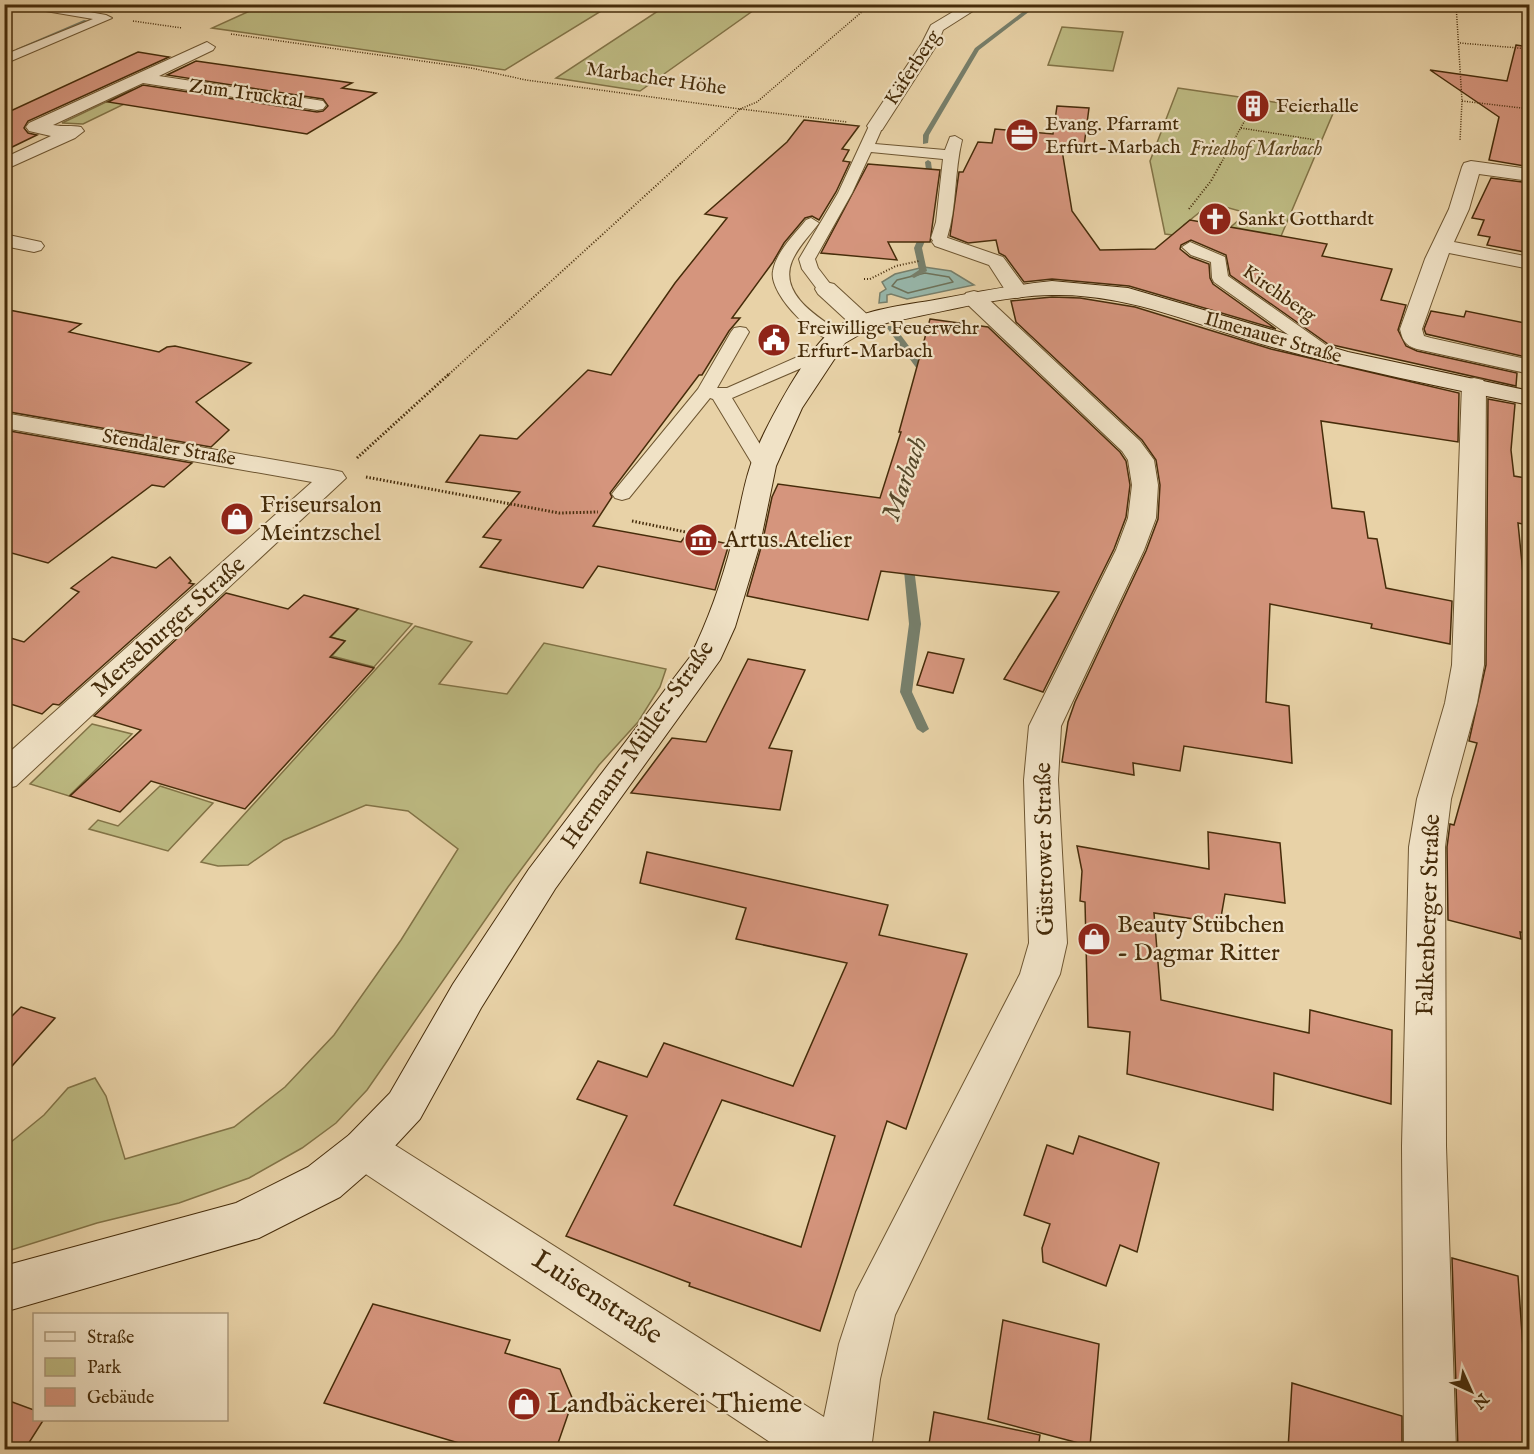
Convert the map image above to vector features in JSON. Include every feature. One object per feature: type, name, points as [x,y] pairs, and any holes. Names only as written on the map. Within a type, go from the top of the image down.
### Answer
[{"type":"street","name":"Käferberg","points":[[876,126],[930,43],[936,28],[976,4]]},
{"type":"street","name":"Zum Trucktal","points":[[69,134],[35,127],[207,47]]},
{"type":"street","name":"Zum Trucktal","points":[[141,78],[317,105]]},
{"type":"street","name":"Zum Trucktal","points":[[143,99],[174,84]]},
{"type":"street","points":[[4,165],[90,124]]},
{"type":"street","points":[[1530,175],[1471,167],[1459,209],[1441,249],[1411,329],[1414,340],[1530,367]]},
{"type":"street","points":[[4,240],[34,246]]},
{"type":"street","points":[[942,242],[996,261],[1017,291]]},
{"type":"street","points":[[1441,249],[1530,263]]},
{"type":"street","name":"Ilmenauer Straße","points":[[842,337],[974,298],[1052,288],[1093,290],[1128,295],[1327,354],[1530,398]]},
{"type":"street","points":[[826,289],[842,337]]},
{"type":"street","name":"Güstrower Straße","points":[[845,1449],[851,1392],[860,1351],[873,1309],[1040,974],[1048,942],[1041,780],[1045,726],[1130,550],[1142,518],[1145,485],[1141,460],[1131,446],[974,298]]},
{"type":"street","name":"Hermann-Müller-Straße","points":[[4,1289],[243,1223],[324,1182],[364,1149],[405,1106],[467,996],[542,879],[704,660],[720,627],[746,544],[763,466],[790,408],[842,337]]},
{"type":"street","name":"Falkenberger Straße","points":[[1430,1449],[1424,1146],[1427,847],[1434,799],[1461,703],[1468,665],[1473,385]]},
{"type":"street","name":"Stendaler Straße","points":[[4,420],[337,475]]},
{"type":"street","name":"Merseburger Straße","points":[[4,777],[337,475]]},
{"type":"street","name":"Luisenstraße","points":[[364,1149],[828,1449]]},
{"type":"lane","points":[[22,4],[106,18]]},
{"type":"lane","points":[[4,60],[106,18]]},
{"type":"lane","name":"Käferberg","points":[[826,289],[810,269],[807,259],[844,193],[876,126]]},
{"type":"lane","points":[[866,147],[953,148],[944,222],[939,238],[942,242]]},
{"type":"lane","points":[[822,208],[783,261],[779,274],[799,310],[842,337]]},
{"type":"lane","name":"Kirchberg","points":[[1190,247],[1194,251],[1213,255],[1219,260],[1220,279],[1327,354]]},
{"type":"lane","points":[[622,494],[713,393],[740,332]]},
{"type":"lane","points":[[713,393],[731,393],[842,337]]},
{"type":"lane","points":[[713,393],[763,466]]},
{"type":"path","points":[[740,109],[757,102],[871,4]]},
{"type":"path","points":[[1456,4],[1462,101],[1459,158],[1471,167]]},
{"type":"path","points":[[106,18],[185,28]]},
{"type":"path","name":"Marbacher Höhe","points":[[230,34],[471,68],[526,80],[740,109]]},
{"type":"path","points":[[1460,43],[1530,49]]},
{"type":"path","points":[[1462,101],[1530,109]]},
{"type":"path","points":[[740,109],[876,126]]},
{"type":"path","name":"Marbacher Höhe","points":[[337,475],[740,109]]},
{"type":"path","points":[[1189,209],[1211,181],[1249,113]]},
{"type":"path","points":[[1241,128],[1322,141]]},
{"type":"path","points":[[860,279],[870,279],[896,266],[918,261]]},
{"type":"path","points":[[337,475],[559,513],[597,513],[608,509],[622,494]]},
{"type":"path","points":[[644,523],[683,531]]},
{"type":"green space","points":[[263,5],[611,5],[505,70],[212,28]]},
{"type":"green space","points":[[667,5],[761,5],[640,91],[556,78]]},
{"type":"green space","points":[[1062,27],[1123,32],[1113,71],[1048,65]]},
{"type":"green space","name":"Friedhof Marbach","points":[[1178,88],[1334,111],[1276,248],[1165,234],[1150,161]],"holes":[[[1211,203],[1247,213],[1220,236],[1184,225]]]},
{"type":"green space","points":[[131,90],[145,94],[83,124],[62,123]]},
{"type":"green space","points":[[358,609],[412,624],[374,667],[332,656],[345,641],[331,637]]},
{"type":"green space","points":[[415,626],[472,642],[439,684],[507,694],[544,643],[666,669],[660,687],[638,722],[599,765],[508,887],[367,1090],[336,1123],[302,1148],[249,1178],[179,1203],[97,1223],[5,1252],[5,1147],[44,1115],[68,1088],[95,1078],[106,1096],[125,1159],[234,1127],[285,1087],[334,1035],[401,940],[458,849],[408,811],[366,805],[284,840],[248,865],[218,866],[201,862]]},
{"type":"green space","points":[[92,724],[132,734],[69,796],[30,784]]},
{"type":"green space","points":[[160,786],[213,803],[168,851],[89,829],[98,820],[118,826]]},
{"type":"water","points":[[924,267],[951,271],[974,285],[907,299],[891,294],[887,295],[887,302],[879,303],[880,293],[886,289],[882,282],[895,274]]},
{"type":"building","points":[[1516,45],[1530,47],[1530,167],[1489,160],[1499,117],[1430,70],[1507,81]]},
{"type":"building","points":[[138,52],[169,57],[28,121],[24,128],[28,133],[37,135],[4,151],[4,114]]},
{"type":"building","points":[[196,61],[352,83],[342,88],[376,93],[307,134],[108,102],[143,85],[317,112],[323,111],[328,106],[323,99],[167,75]]},
{"type":"building","points":[[1057,106],[1089,108],[1084,146],[1061,144],[1072,211],[1100,250],[1155,249],[1190,220],[1327,244],[1322,256],[1392,269],[1381,300],[1406,305],[1398,330],[1406,346],[1417,351],[1517,373],[1516,386],[1328,344],[1230,275],[1226,255],[1191,240],[1181,245],[1180,249],[1190,257],[1209,264],[1213,284],[1276,329],[1129,286],[1052,279],[1024,282],[1005,256],[999,253],[996,240],[968,243],[950,236],[959,172],[963,172],[978,142],[992,143],[995,129],[1053,134]]},
{"type":"building","points":[[804,120],[859,126],[842,149],[849,150],[843,161],[850,162],[836,192],[819,220],[812,216],[805,218],[784,243],[732,318],[740,318],[729,331],[702,375],[699,375],[610,493],[612,497],[593,526],[681,542],[686,535],[729,544],[715,590],[598,566],[583,588],[480,567],[501,540],[483,537],[520,492],[446,482],[480,435],[517,439],[588,370],[611,375],[675,283],[727,218],[705,214],[787,142]]},
{"type":"building","points":[[868,164],[940,170],[930,242],[888,242],[897,260],[821,253]]},
{"type":"building","points":[[1491,178],[1530,183],[1530,253],[1487,245],[1490,237],[1478,235],[1484,220],[1472,218]]},
{"type":"building","points":[[1052,297],[1080,298],[1135,307],[1271,349],[1459,393],[1458,442],[1321,421],[1332,508],[1364,512],[1368,538],[1377,539],[1386,588],[1452,601],[1450,644],[1371,628],[1372,624],[1270,604],[1266,702],[1289,706],[1292,763],[1184,746],[1180,771],[1133,763],[1134,775],[1062,762],[1068,722],[1075,702],[1146,551],[1158,519],[1160,485],[1156,460],[1142,440],[1016,322],[1011,301]]},
{"type":"building","points":[[4,309],[81,324],[69,332],[159,352],[167,347],[175,346],[251,363],[196,402],[229,430],[211,447],[4,411]]},
{"type":"building","points":[[1431,311],[1464,317],[1466,311],[1530,324],[1530,358],[1426,334],[1424,329]]},
{"type":"building","points":[[930,319],[988,327],[1120,452],[1126,461],[1130,485],[1126,517],[1114,549],[1043,692],[1004,679],[1059,592],[881,571],[868,620],[747,596],[762,544],[772,497],[778,484],[880,498],[901,432],[899,432]]},
{"type":"building","points":[[1488,399],[1515,404],[1511,450],[1514,476],[1526,478],[1527,525],[1518,523],[1530,644],[1530,934],[1520,932],[1521,939],[1448,920],[1447,847],[1450,824],[1454,825],[1477,743],[1469,741],[1486,665]]},
{"type":"building","points":[[4,430],[192,463],[164,487],[152,485],[48,563],[4,551]]},
{"type":"building","points":[[112,557],[156,568],[170,557],[191,581],[189,583],[194,584],[59,705],[53,704],[42,714],[4,702],[4,636],[24,642],[79,592],[71,588]]},
{"type":"building","points":[[226,593],[288,609],[304,595],[358,609],[330,637],[345,641],[330,657],[374,668],[245,809],[151,781],[120,812],[70,796],[141,730],[94,716]]},
{"type":"building","points":[[928,652],[964,659],[953,693],[917,685]]},
{"type":"building","points":[[748,659],[805,670],[769,748],[792,751],[780,810],[631,793],[672,738],[706,742]]},
{"type":"building","points":[[1208,832],[1280,843],[1285,903],[1225,894],[1220,923],[1154,913],[1161,1000],[1309,1033],[1310,1010],[1392,1030],[1391,1104],[1274,1073],[1273,1110],[1127,1074],[1130,1032],[1088,1027],[1085,902],[1080,901],[1082,871],[1077,846],[1209,869]]},
{"type":"building","points":[[647,852],[888,905],[879,935],[967,954],[906,1129],[887,1121],[820,1331],[689,1286],[690,1283],[566,1236],[627,1116],[577,1099],[598,1061],[647,1077],[664,1043],[793,1086],[847,963],[736,939],[746,908],[640,883]],"holes":[[[722,1100],[835,1136],[801,1247],[674,1205]]]},
{"type":"building","points":[[21,1007],[55,1018],[4,1075],[4,1024]]},
{"type":"building","points":[[1079,1136],[1159,1163],[1137,1252],[1120,1245],[1106,1286],[1043,1262],[1042,1248],[1050,1224],[1024,1215],[1047,1145],[1073,1154]]},
{"type":"building","points":[[1452,1258],[1518,1276],[1526,1392],[1530,1393],[1530,1449],[1458,1449]]},
{"type":"building","points":[[373,1304],[510,1340],[505,1353],[560,1369],[573,1400],[556,1449],[479,1449],[324,1403]]},
{"type":"building","points":[[1003,1320],[1099,1344],[1090,1446],[988,1419]]},
{"type":"building","points":[[1292,1383],[1402,1416],[1402,1449],[1288,1449]]},
{"type":"building","points":[[4,1399],[33,1410],[33,1421],[43,1421],[25,1449],[4,1449]]},
{"type":"building","points":[[934,1412],[1040,1435],[1038,1449],[954,1449],[929,1444]]},
{"type":"waterway","points":[[109,12],[127,4]]},
{"type":"waterway","name":"Marbach","points":[[925,143],[926,135],[977,49],[1037,4]]},
{"type":"waterway","points":[[19,49],[86,21]]},
{"type":"waterway","name":"Marbach","points":[[928,162],[931,185]]},
{"type":"waterway","name":"Marbach","points":[[914,276],[923,271],[918,248],[927,227]]},
{"type":"waterway","name":"Marbach","points":[[891,328],[926,375]]},
{"type":"waterway","name":"Marbach","points":[[908,560],[915,624],[906,692],[923,729]]},
{"type":"place","name":"Feierhalle","points":[[1253,106]]},
{"type":"place","name":"Evang. Pfarramt Erfurt-Marbach","points":[[1022,135]]},
{"type":"place","name":"Sankt Gotthardt","points":[[1215,219]]},
{"type":"place","name":"Freiwillige Feuerwehr Erfurt-Marbach","points":[[774,340]]},
{"type":"place","name":"Friseursalon Meintzschel","points":[[237,519]]},
{"type":"place","name":"Artus.Atelier","points":[[701,540]]},
{"type":"place","name":"Beauty Stübchen - Dagmar Ritter","points":[[1094,939]]},
{"type":"place","name":"Landbäckerei Thieme","points":[[524,1404]]}]
